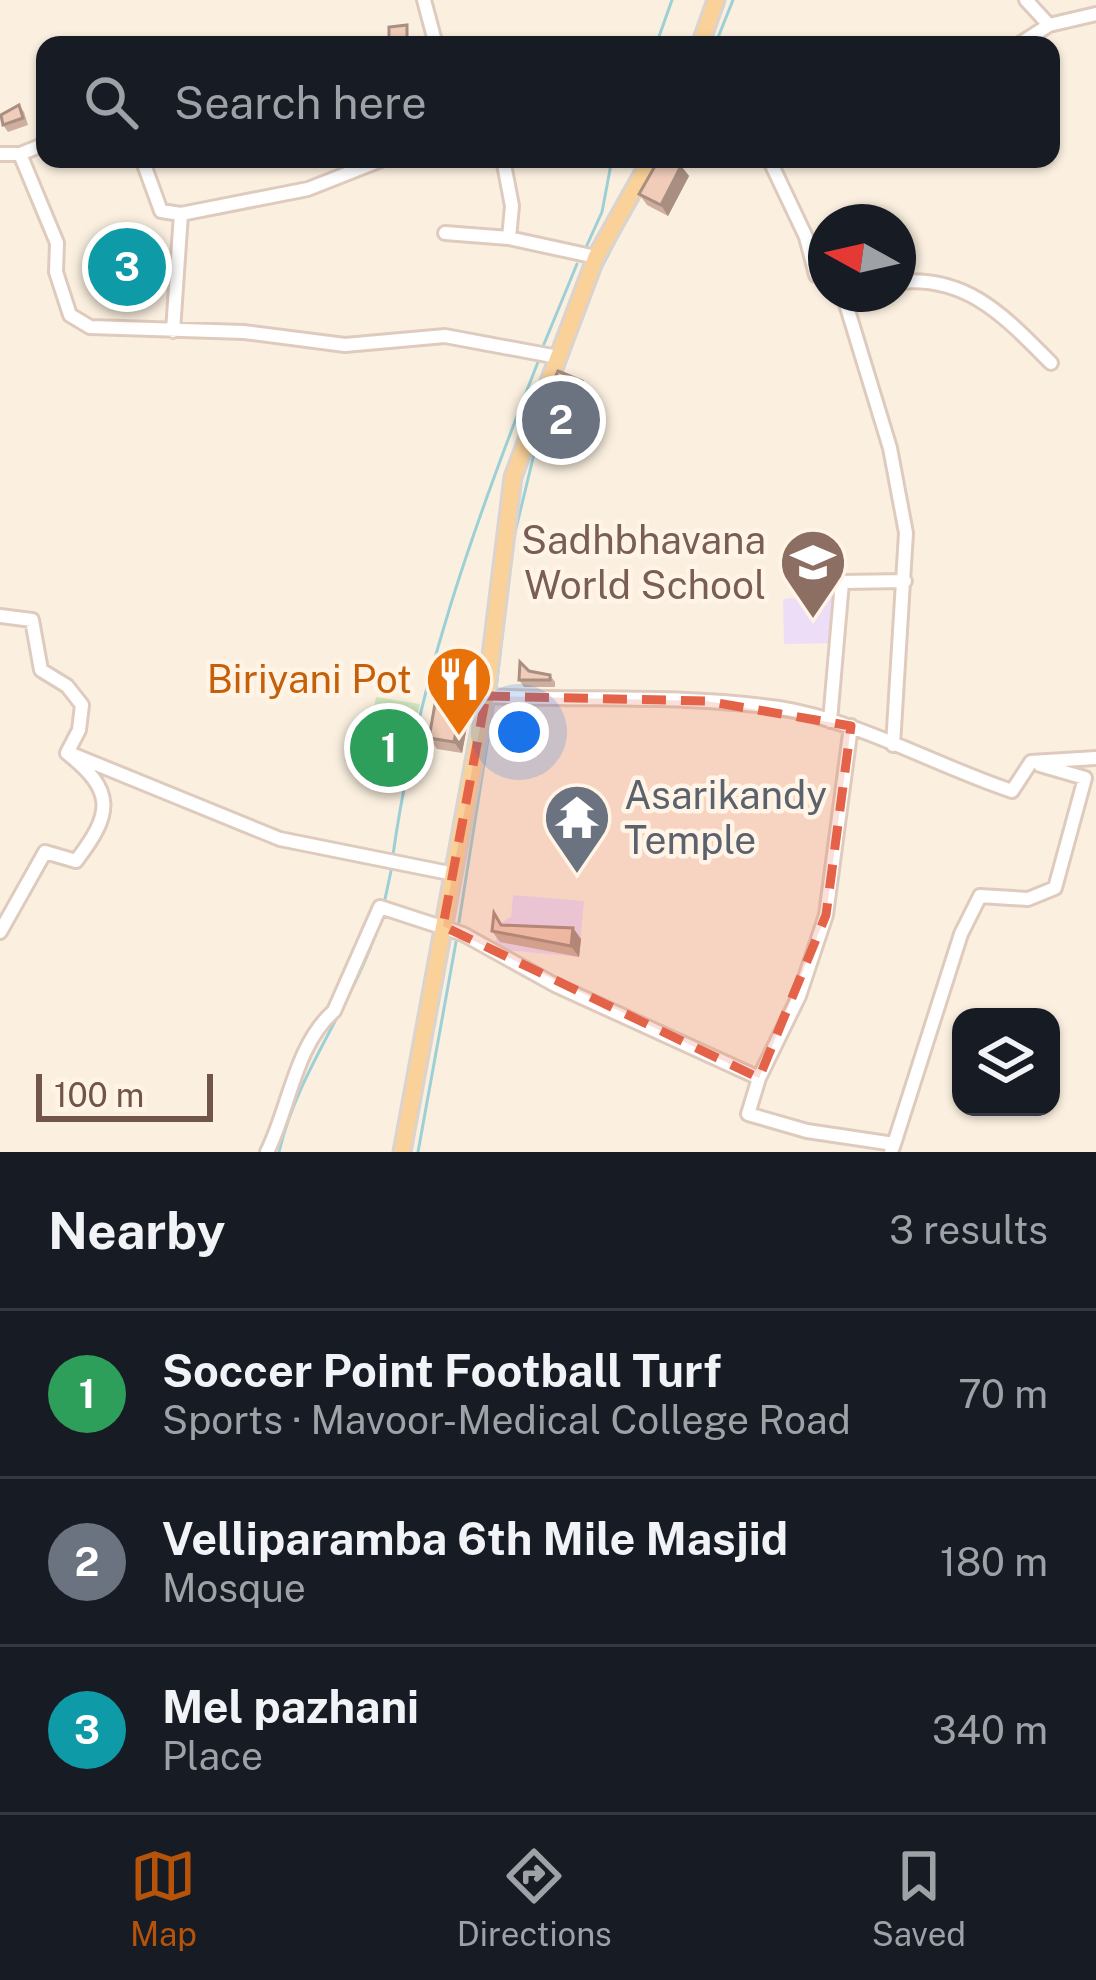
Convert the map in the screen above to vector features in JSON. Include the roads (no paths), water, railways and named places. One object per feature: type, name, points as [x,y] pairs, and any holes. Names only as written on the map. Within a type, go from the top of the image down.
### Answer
[{"type":"main road","points":[[703,36],[716,0]]},
{"type":"main road","points":[[402,1152],[486,696],[513,477],[596,257],[646,168]]},
{"type":"street","points":[[424,0],[434,36]]},
{"type":"street","points":[[1026,0],[1049,25]]},
{"type":"street","points":[[1032,36],[1049,25],[1096,14]]},
{"type":"street","points":[[0,154],[36,148]]},
{"type":"street","points":[[20,154],[57,243],[56,272],[70,315],[90,327],[244,332],[345,345],[445,336],[558,357]]},
{"type":"street","points":[[145,168],[160,211],[181,214],[308,189],[364,168]]},
{"type":"street","points":[[505,168],[512,206],[509,238]]},
{"type":"street","points":[[773,168],[808,245]]},
{"type":"street","points":[[173,332],[181,214]]},
{"type":"street","points":[[445,233],[509,238],[596,257]]},
{"type":"street","points":[[916,283],[963,287],[992,304],[1052,363]]},
{"type":"street","points":[[848,312],[890,448],[906,533],[893,745]]},
{"type":"street","points":[[830,721],[842,582],[905,581]]},
{"type":"street","points":[[0,616],[32,620],[41,670],[67,686],[82,705],[79,730],[67,753]]},
{"type":"street","points":[[486,696],[706,701],[782,709],[851,726],[1012,791],[1031,762]]},
{"type":"street","points":[[851,726],[826,915],[799,995],[759,1078],[748,1114],[807,1131],[893,1148],[961,934],[980,896],[1043,897],[1055,888],[1085,778],[1031,762]]},
{"type":"street","points":[[67,753],[280,839],[454,874]]},
{"type":"street","points":[[0,932],[45,852],[76,861],[93,838],[106,799],[98,777],[67,753]]},
{"type":"street","points":[[1031,762],[1096,758]]},
{"type":"street","points":[[268,1152],[280,1127],[281,1102],[322,1021],[334,1011],[380,907],[443,926],[555,985],[759,1078]]},
{"type":"waterway","points":[[659,36],[672,0]]},
{"type":"waterway","points":[[719,36],[733,0]]},
{"type":"waterway","points":[[587,245],[602,212],[610,168]]},
{"type":"waterway","points":[[597,276],[637,199]]},
{"type":"waterway","points":[[544,344],[577,264]]},
{"type":"waterway","points":[[562,372],[577,330]]},
{"type":"waterway","points":[[393,855],[417,728],[451,604],[538,362]]},
{"type":"waterway","points":[[496,689],[513,541],[541,425]]},
{"type":"waterway","points":[[459,922],[493,707]]},
{"type":"waterway","points":[[385,899],[391,871]]},
{"type":"waterway","points":[[279,1152],[299,1093],[379,924]]},
{"type":"waterway","points":[[418,1152],[456,942]]},
{"type":"place","name":"Mel pazhani","points":[[127,267]]},
{"type":"place","name":"Velliparamba 6th Mile Masjid","points":[[561,420]]},
{"type":"place","name":"Sadhbhavana World School","points":[[813,621]]},
{"type":"place","name":"Biriyani Pot","points":[[459,738]]},
{"type":"place","name":"Soccer Point Football Turf","points":[[389,748]]},
{"type":"place","name":"Asarikandy Temple","points":[[577,876]]}]
